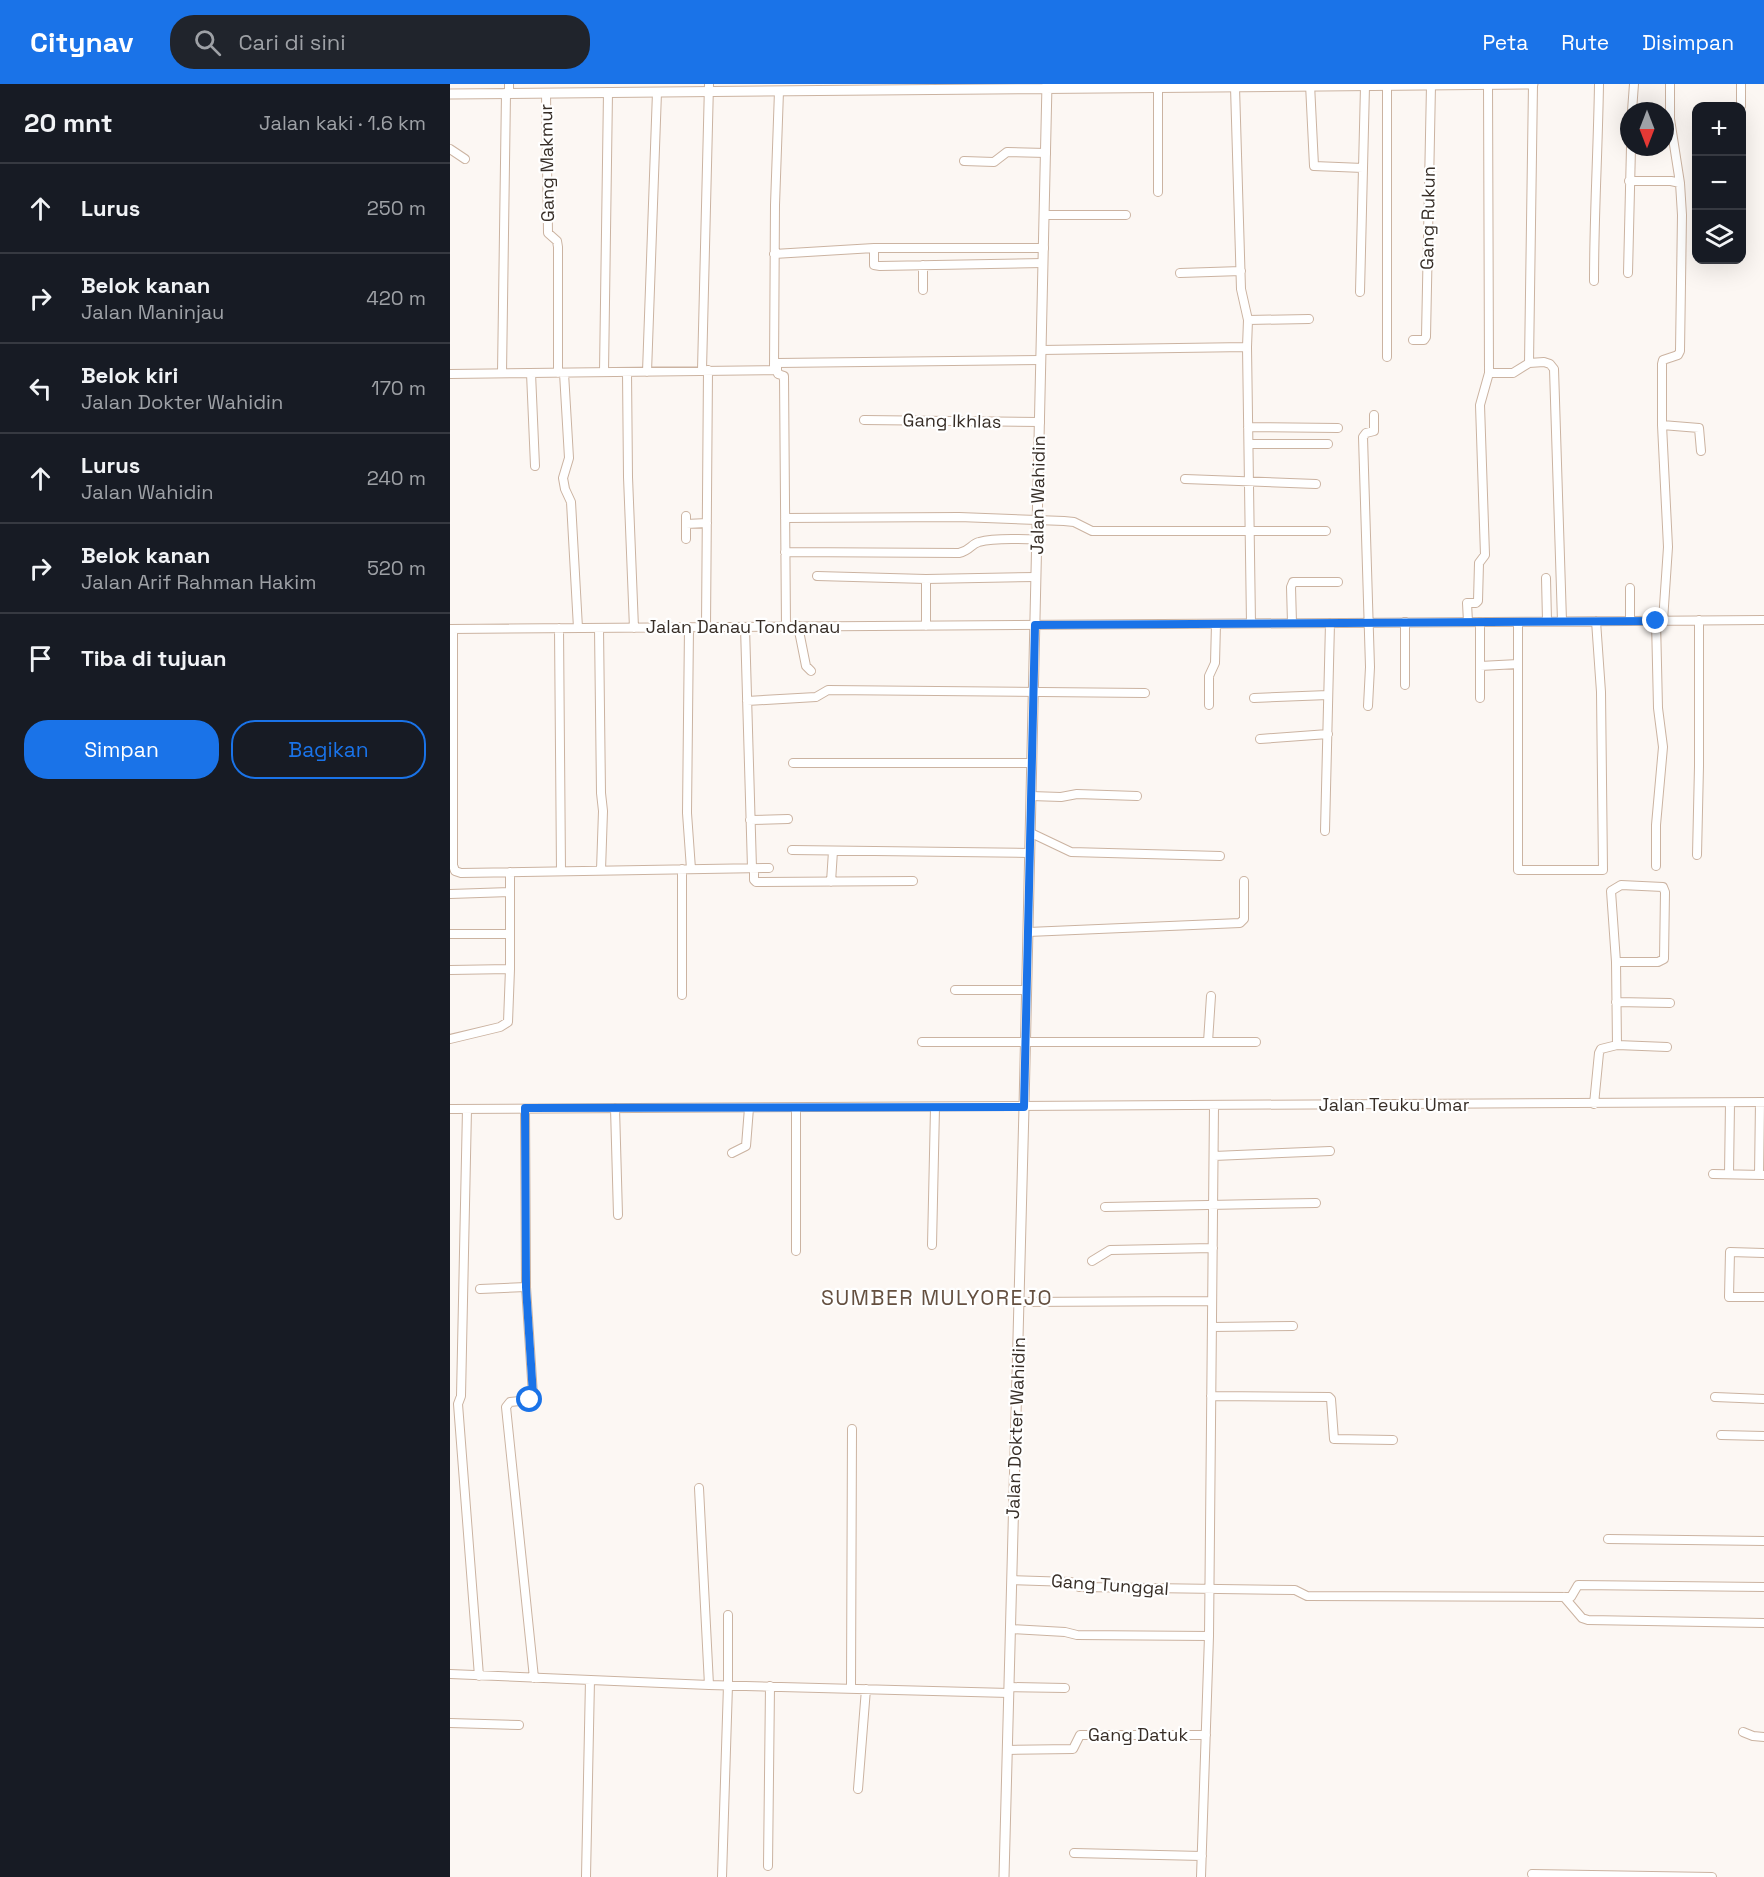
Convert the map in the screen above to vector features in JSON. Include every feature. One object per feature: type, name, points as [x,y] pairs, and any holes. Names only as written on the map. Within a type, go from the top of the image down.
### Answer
[{"type":"street","points":[[1468,622],[1467,604],[1478,601],[1479,563],[1485,555],[1480,405],[1489,374],[1488,84]]},
{"type":"street","points":[[450,94],[508,90],[546,93],[608,92],[629,88],[657,92],[709,88],[779,91],[823,87],[1158,88],[1533,84],[1529,363]]},
{"type":"street","points":[[1594,281],[1599,84]]},
{"type":"street","points":[[1633,102],[1634,84]]},
{"type":"street","points":[[1656,866],[1656,825],[1663,747],[1658,708],[1659,621],[1668,547],[1662,425],[1662,364],[1663,360],[1678,355],[1680,351],[1682,215],[1680,183],[1670,119],[1670,84]]},
{"type":"street","points":[[1741,84],[1741,102]]},
{"type":"street","points":[[1310,85],[1314,166],[1363,168]]},
{"type":"street","points":[[1387,85],[1387,357]]},
{"type":"street","name":"Gang Rukun","points":[[1413,340],[1426,337],[1431,85]]},
{"type":"street","name":"Jalan Wahidin","points":[[1029,907],[1047,86]]},
{"type":"street","points":[[1360,292],[1365,86]]},
{"type":"street","points":[[1235,87],[1241,289],[1248,320],[1251,623]]},
{"type":"street","points":[[706,627],[705,370],[709,88]]},
{"type":"street","points":[[1158,88],[1158,192]]},
{"type":"street","points":[[502,373],[508,90]]},
{"type":"street","points":[[779,91],[774,254],[776,370],[778,374],[784,376],[786,626]]},
{"type":"street","points":[[604,372],[608,92]]},
{"type":"street","points":[[647,372],[657,92]]},
{"type":"street","name":"Gang Makmur","points":[[546,93],[548,233],[557,241],[558,247],[561,373],[569,458],[563,478],[571,502],[578,628]]},
{"type":"street","points":[[450,149],[465,159]]},
{"type":"street","points":[[964,162],[994,162],[1007,152],[1046,153]]},
{"type":"street","points":[[1628,273],[1630,156]]},
{"type":"street","points":[[1629,181],[1680,183]]},
{"type":"street","points":[[1044,215],[1126,215]]},
{"type":"street","points":[[944,247],[945,264]]},
{"type":"street","points":[[774,254],[874,248],[1044,248]]},
{"type":"street","points":[[874,248],[876,266],[1043,263]]},
{"type":"street","points":[[923,265],[923,290]]},
{"type":"street","points":[[1180,273],[1241,271]]},
{"type":"street","points":[[1248,320],[1309,319]]},
{"type":"street","points":[[776,370],[777,363],[1247,347]]},
{"type":"street","points":[[1489,374],[1512,373],[1529,363],[1544,362],[1550,364],[1554,369],[1562,621]]},
{"type":"street","points":[[450,374],[776,370]]},
{"type":"street","points":[[627,372],[628,477],[634,627]]},
{"type":"street","points":[[531,373],[535,466]]},
{"type":"street","points":[[1368,706],[1369,570],[1363,437],[1366,433],[1374,431],[1374,415]]},
{"type":"street","name":"Gang Ikhlas","points":[[864,420],[1040,422]]},
{"type":"street","points":[[1662,425],[1700,428],[1701,451]]},
{"type":"street","points":[[1248,427],[1338,428]]},
{"type":"street","points":[[1249,444],[1328,444]]},
{"type":"street","points":[[1185,479],[1317,484]]},
{"type":"street","points":[[784,518],[959,517],[1074,522],[1092,531],[1326,531]]},
{"type":"street","points":[[686,539],[686,520],[707,523]]},
{"type":"street","points":[[785,552],[959,553],[967,551],[976,543],[990,540],[1037,539]]},
{"type":"street","points":[[817,576],[926,579],[1036,577]]},
{"type":"street","points":[[1546,578],[1547,621]]},
{"type":"street","points":[[926,579],[926,626]]},
{"type":"street","points":[[1292,623],[1293,582],[1338,582]]},
{"type":"street","points":[[1630,588],[1630,621]]},
{"type":"street","points":[[1696,855],[1700,766],[1699,620]]},
{"type":"street","name":"Jalan Danau Tondanau","points":[[451,629],[1764,620]]},
{"type":"street","points":[[1518,622],[1518,870],[1603,870],[1601,692],[1596,621]]},
{"type":"street","points":[[1405,622],[1405,685]]},
{"type":"street","points":[[1480,622],[1480,698]]},
{"type":"street","points":[[1325,831],[1330,623]]},
{"type":"street","points":[[1209,705],[1209,676],[1215,663],[1216,624]]},
{"type":"street","points":[[798,626],[806,666],[811,671]]},
{"type":"street","points":[[689,627],[687,813],[691,869]]},
{"type":"street","points":[[745,627],[753,880],[756,882],[913,881]]},
{"type":"street","points":[[559,628],[561,871]]},
{"type":"street","points":[[599,628],[603,811],[601,870]]},
{"type":"street","points":[[451,629],[454,868],[461,873],[769,868]]},
{"type":"street","points":[[1480,666],[1518,664]]},
{"type":"street","points":[[747,701],[816,697],[828,690],[1145,693]]},
{"type":"street","points":[[1254,698],[1328,695]]},
{"type":"street","points":[[1260,739],[1328,734]]},
{"type":"street","points":[[793,763],[1032,763]]},
{"type":"street","points":[[1031,796],[1061,797],[1077,794],[1137,796]]},
{"type":"street","points":[[750,820],[788,819]]},
{"type":"street","points":[[1030,833],[1071,852],[1220,856]]},
{"type":"street","points":[[792,850],[1030,853]]},
{"type":"street","points":[[831,882],[833,851]]},
{"type":"street","points":[[682,869],[682,995]]},
{"type":"street","points":[[450,1039],[506,1024],[509,1016],[510,872]]},
{"type":"street","points":[[1028,932],[1240,923],[1244,920],[1244,881]]},
{"type":"street","points":[[1616,962],[1658,962],[1664,959],[1663,887],[1622,885],[1611,891],[1616,962],[1617,1045]]},
{"type":"street","points":[[450,894],[510,892]]},
{"type":"street","name":"Jalan Dokter Wahidin","points":[[1004,1877],[1029,907]]},
{"type":"street","points":[[450,934],[510,934]]},
{"type":"street","points":[[450,970],[510,969]]},
{"type":"street","points":[[955,990],[1027,990]]},
{"type":"street","points":[[1209,1042],[1211,996]]},
{"type":"street","points":[[1616,1002],[1670,1003]]},
{"type":"street","points":[[922,1042],[1256,1042]]},
{"type":"street","points":[[1594,1104],[1601,1049],[1617,1045],[1667,1047]]},
{"type":"street","points":[[1713,1174],[1761,1175],[1762,1102]]},
{"type":"street","name":"Jalan Teuku Umar","points":[[450,1109],[1762,1102]]},
{"type":"street","points":[[1728,1174],[1730,1103]]},
{"type":"street","points":[[1201,1877],[1209,1636],[1214,1106]]},
{"type":"street","points":[[525,1108],[526,1287],[532,1398],[510,1402],[506,1407],[534,1678]]},
{"type":"street","points":[[615,1108],[618,1215]]},
{"type":"street","points":[[732,1153],[746,1146],[749,1108]]},
{"type":"street","points":[[796,1108],[796,1251]]},
{"type":"street","points":[[933,1245],[935,1108]]},
{"type":"street","points":[[467,1109],[461,1396],[458,1404],[479,1676]]},
{"type":"street","points":[[1214,1156],[1330,1151]]},
{"type":"street","points":[[1105,1207],[1213,1203],[1316,1203]]},
{"type":"street","points":[[1092,1261],[1110,1250],[1213,1248]]},
{"type":"street","points":[[1764,1253],[1730,1252],[1730,1297],[1764,1297]]},
{"type":"street","points":[[480,1289],[526,1287]]},
{"type":"street","points":[[1019,1302],[1212,1301]]},
{"type":"street","points":[[1212,1328],[1293,1326]]},
{"type":"street","points":[[1211,1396],[1329,1397],[1334,1439],[1393,1440]]},
{"type":"street","points":[[1715,1397],[1764,1399]]},
{"type":"street","points":[[851,1688],[852,1429]]},
{"type":"street","points":[[1721,1435],[1764,1436]]},
{"type":"street","points":[[699,1488],[709,1685]]},
{"type":"street","points":[[1608,1539],[1764,1541]]},
{"type":"street","name":"Gang Tunggal","points":[[1012,1580],[1071,1582],[1079,1587],[1295,1590],[1307,1596],[1564,1596]]},
{"type":"street","points":[[1564,1596],[1572,1596],[1578,1585],[1764,1587]]},
{"type":"street","points":[[1564,1596],[1582,1618],[1588,1620],[1764,1623]]},
{"type":"street","points":[[722,1877],[728,1615]]},
{"type":"street","points":[[1011,1629],[1065,1632],[1077,1635],[1209,1636]]},
{"type":"street","points":[[450,1674],[866,1689],[1065,1688]]},
{"type":"street","points":[[586,1877],[590,1680]]},
{"type":"street","points":[[768,1866],[770,1686]]},
{"type":"street","points":[[858,1789],[866,1689]]},
{"type":"street","points":[[450,1723],[519,1725]]},
{"type":"street","points":[[1743,1732],[1764,1737]]},
{"type":"street","name":"Gang Datuk","points":[[1007,1750],[1073,1749],[1080,1735],[1206,1735]]},
{"type":"street","points":[[1074,1853],[1202,1856]]},
{"type":"street","points":[[1532,1874],[1712,1877]]},
{"type":"district","name":"SUMBER MULYOREJO","points":[[937,1298]]},
{"type":"route","points":[[530,1400],[533,1395],[526,1287],[525,1108],[1024,1107],[1035,625],[1656,621]]}]
